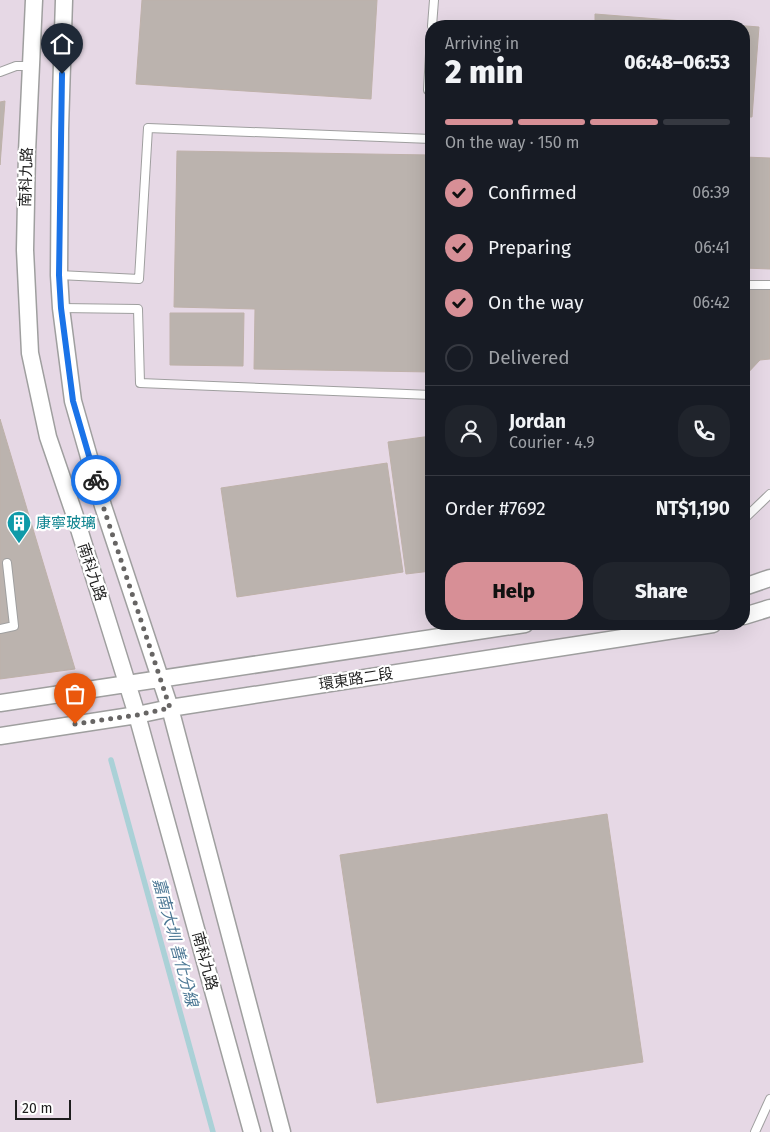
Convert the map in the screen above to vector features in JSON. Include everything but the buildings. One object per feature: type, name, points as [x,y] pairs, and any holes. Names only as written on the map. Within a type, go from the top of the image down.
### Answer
[{"type":"street","name":"南科九路","points":[[34,0],[27,152],[25,250],[30,353],[48,437],[74,513],[137,715],[252,1132]]},
{"type":"street","name":"南科九路","points":[[64,0],[60,129],[59,275],[61,308],[73,401],[103,506],[170,708],[277,1107],[282,1132]]},
{"type":"street","points":[[750,585],[770,578]]},
{"type":"street","points":[[750,614],[770,608]]},
{"type":"street","name":"環東路二段","points":[[0,703],[485,630]]},
{"type":"street","name":"環東路二段","points":[[0,736],[674,630]]},
{"type":"lane","points":[[432,20],[434,0]]},
{"type":"lane","points":[[0,72],[16,66],[32,66]]},
{"type":"lane","points":[[59,275],[139,279],[148,128],[425,139]]},
{"type":"lane","points":[[750,284],[770,285]]},
{"type":"lane","points":[[61,308],[138,309],[140,383],[425,395]]},
{"type":"lane","points":[[750,513],[770,494]]},
{"type":"lane","points":[[0,629],[14,626],[7,563]]},
{"type":"lane","points":[[755,1132],[770,1100]]},
{"type":"shaded area","points":[[0,0],[770,0],[770,1132],[0,1132]]},
{"type":"waterway","name":"嘉南大圳 善化分線","points":[[111,760],[213,1132]]},
{"type":"way so far","points":[[75,724],[170,708],[96,480]]},
{"type":"place","name":"康寧玻璃","points":[[19,544]]},
{"type":"route","points":[[62,74],[59,275],[61,308],[73,401],[96,480]]}]
